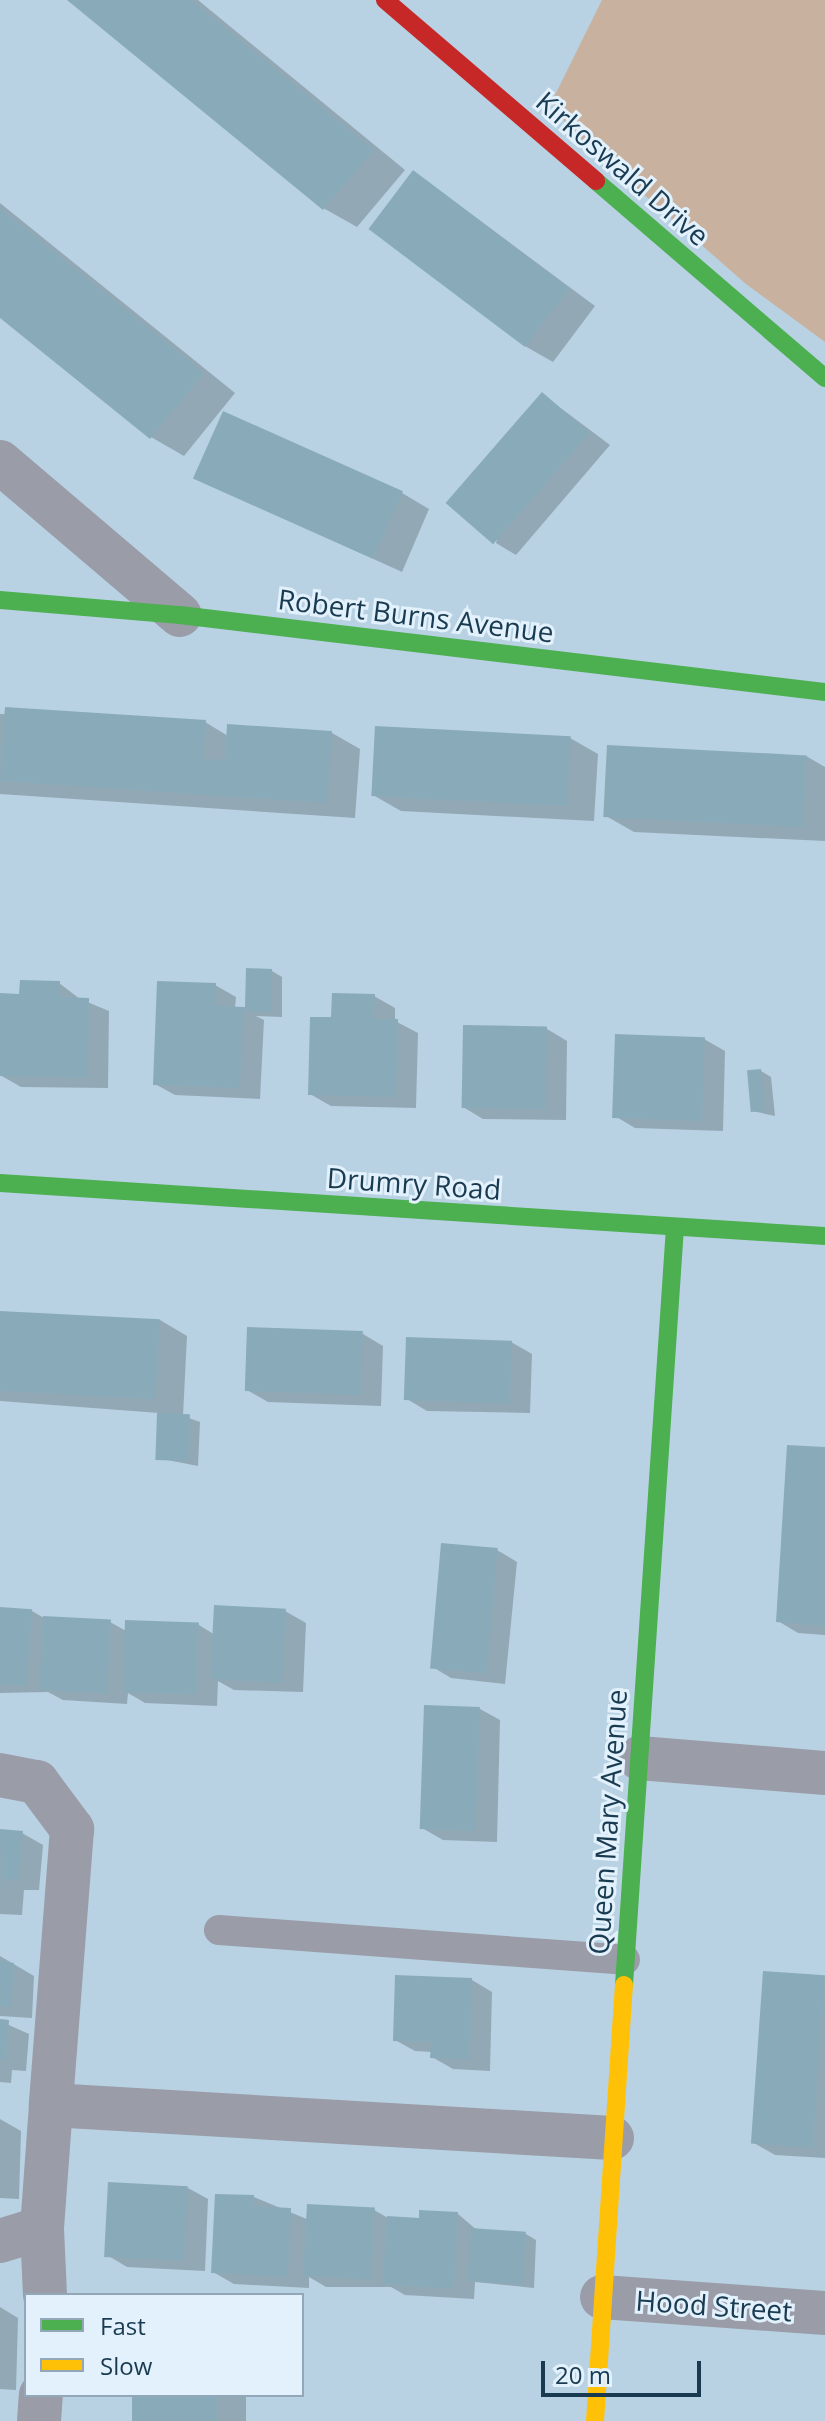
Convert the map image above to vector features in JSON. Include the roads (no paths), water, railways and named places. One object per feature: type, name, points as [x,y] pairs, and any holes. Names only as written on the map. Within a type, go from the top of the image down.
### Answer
[{"type":"street","name":"Kirkoswald Drive","points":[[385,0],[825,378]]},
{"type":"street","points":[[0,462],[180,615]]},
{"type":"street","name":"Robert Burns Avenue","points":[[0,600],[180,615],[825,692]]},
{"type":"street","name":"Drumry Road","points":[[0,1183],[825,1236]]},
{"type":"street","name":"Queen Mary Avenue","points":[[595,2421],[675,1228]]},
{"type":"street","points":[[639,1758],[825,1773]]},
{"type":"street","points":[[0,1775],[37,1782],[66,1815],[72,1829],[42,2228],[45,2293]]},
{"type":"street","points":[[51,2105],[612,2138]]},
{"type":"street","points":[[0,2241],[42,2228]]},
{"type":"street","name":"Hood Street","points":[[602,2297],[825,2313]]},
{"type":"street","points":[[39,2421],[41,2397]]},
{"type":"lane","points":[[219,1930],[625,1960]]}]
